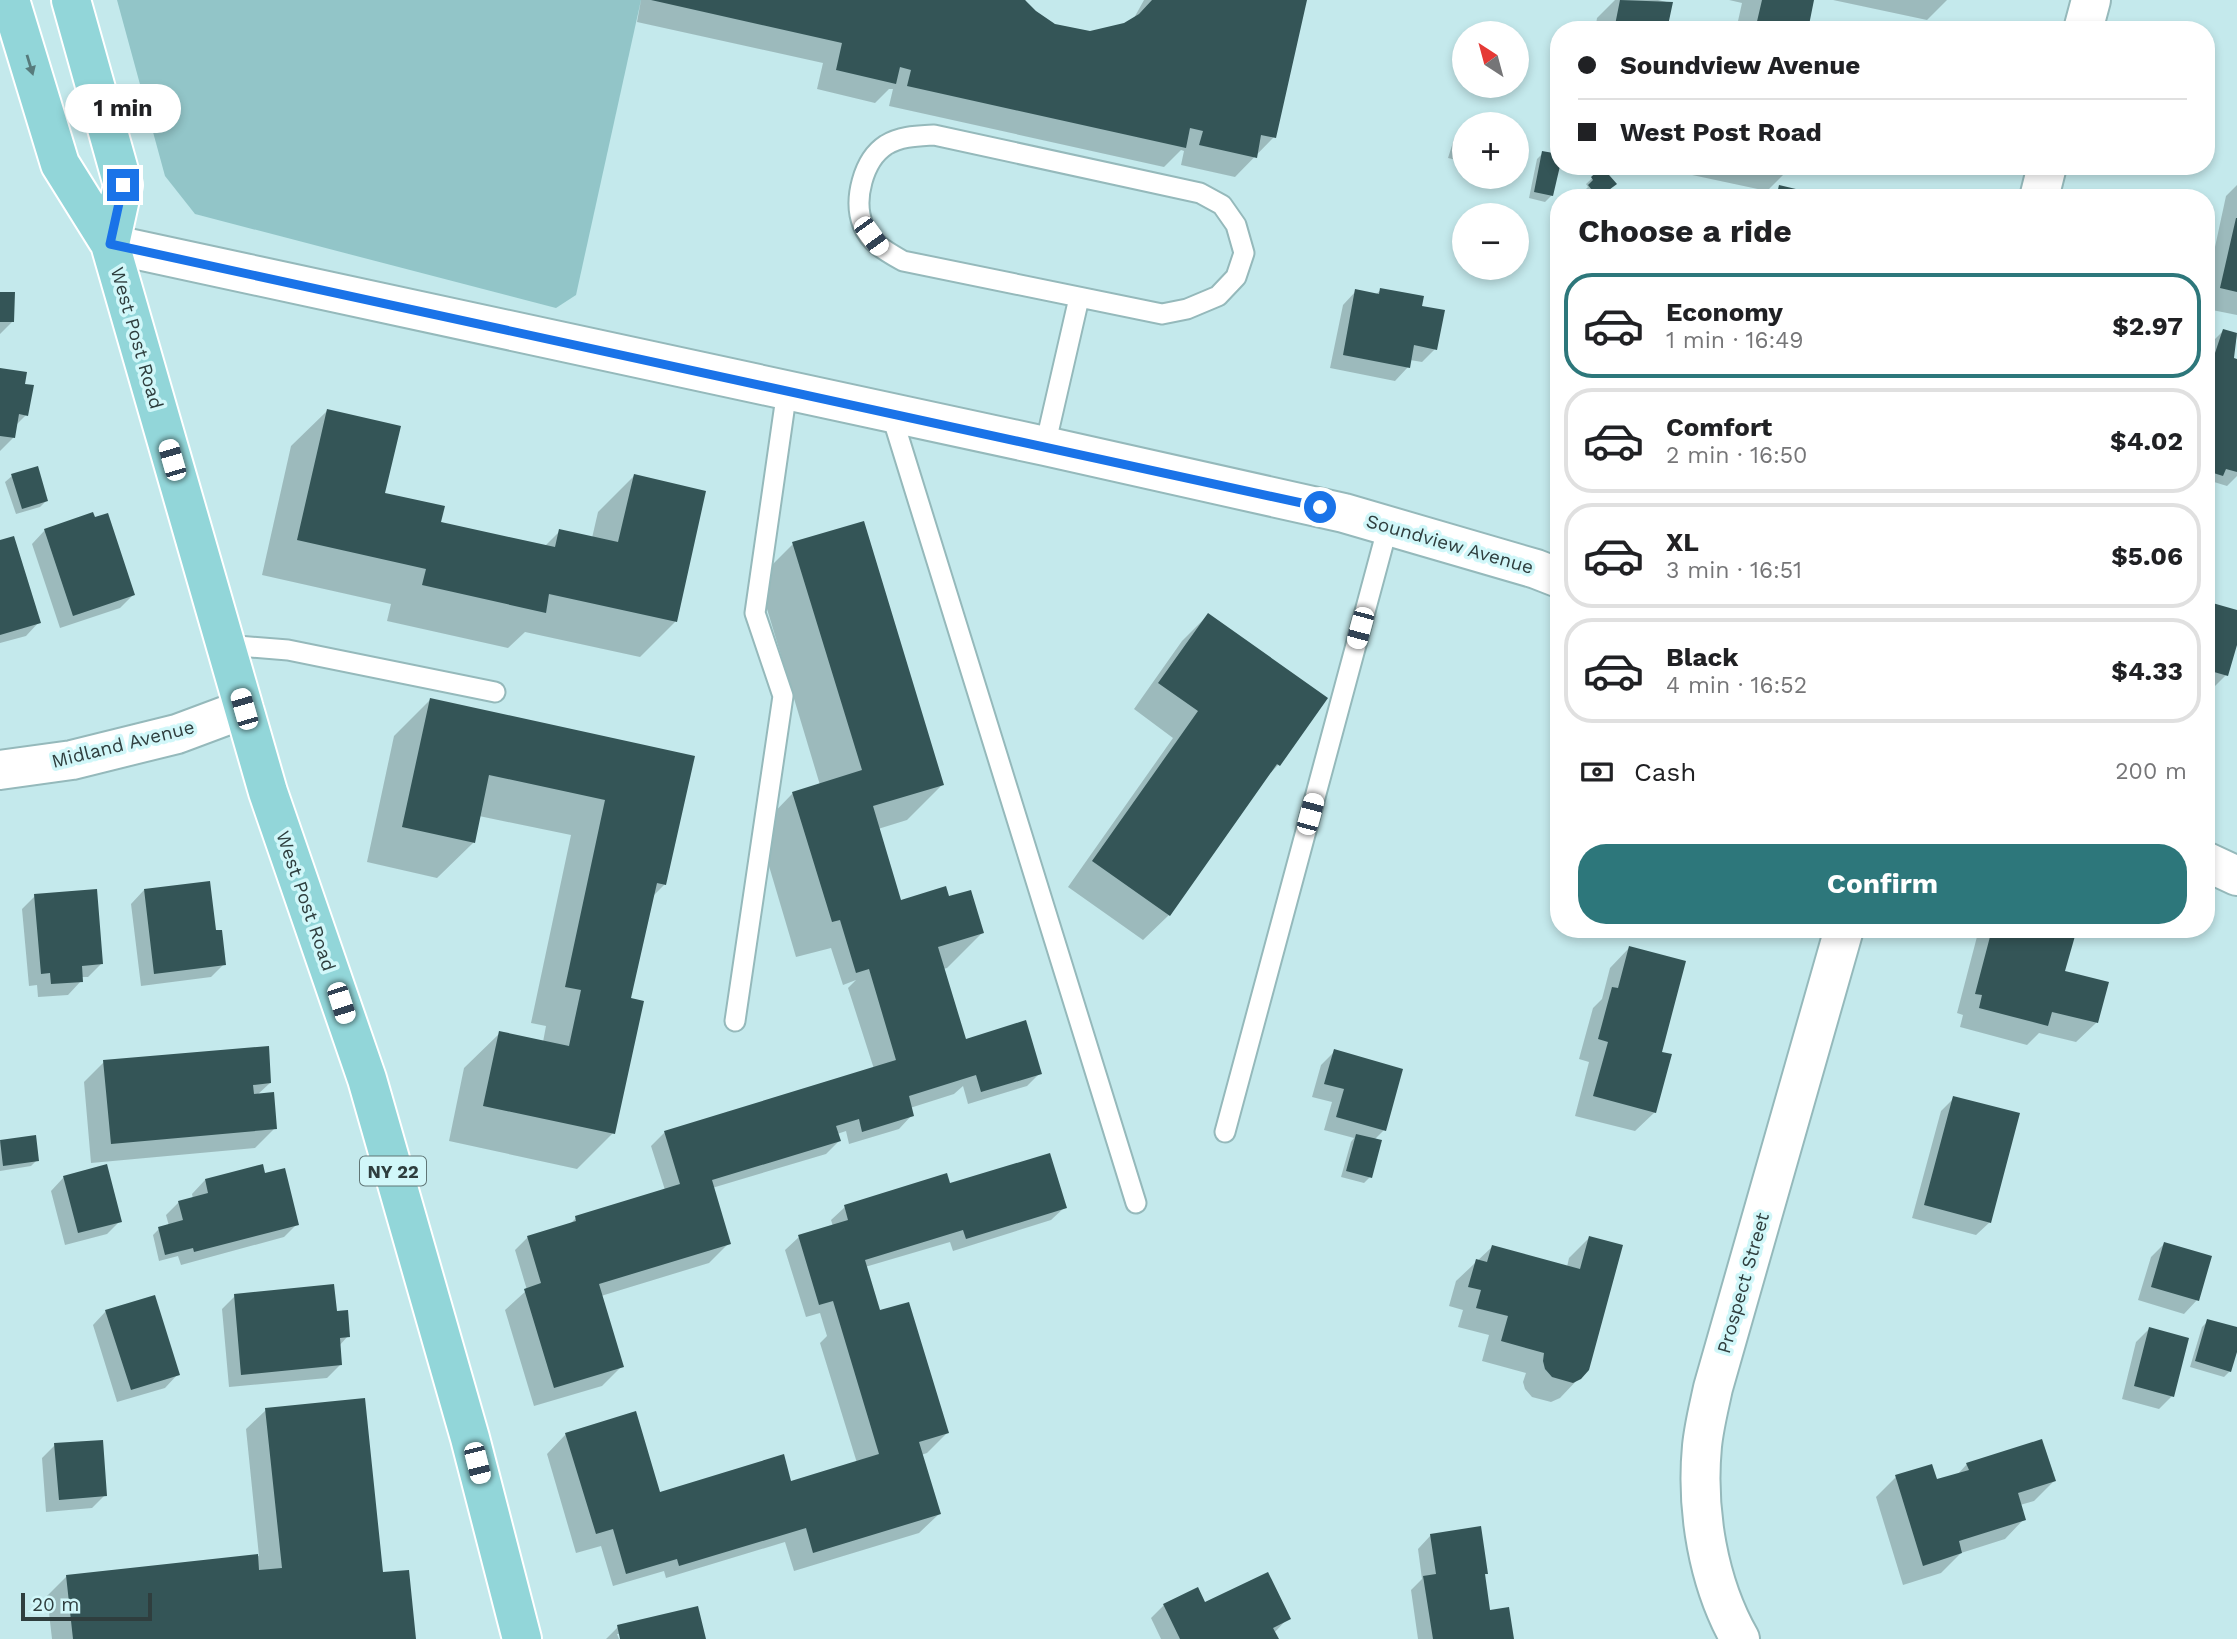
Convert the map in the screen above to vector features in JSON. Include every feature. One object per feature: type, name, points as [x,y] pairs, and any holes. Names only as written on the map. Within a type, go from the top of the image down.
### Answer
[{"type":"main road","name":"West Post Road","points":[[10,0],[60,164],[110,244],[268,792],[367,1079],[470,1438],[522,1639]]},
{"type":"main road","name":"West Post Road","points":[[71,0],[123,185],[110,244]]},
{"type":"street","points":[[2085,21],[2091,0]]},
{"type":"street","name":"Soundview Avenue","points":[[110,244],[891,412],[1344,513],[1550,575]]},
{"type":"street","name":"Midland Avenue","points":[[0,770],[85,757],[177,734],[244,709]]},
{"type":"street","points":[[2215,866],[2237,876]]},
{"type":"street","name":"Prospect Street","points":[[1740,1639],[1716,1582],[1702,1516],[1702,1445],[1713,1388],[1841,938]]},
{"type":"lane","points":[[934,135],[1200,193],[1222,205],[1236,225],[1244,253],[1236,277],[1218,296],[1187,309],[1162,314],[1079,298],[903,261],[880,248],[863,225],[859,195],[867,165],[885,146],[908,136],[934,135]]},
{"type":"lane","points":[[1045,446],[1079,298]]},
{"type":"lane","points":[[735,1021],[783,696],[755,613],[788,390]]},
{"type":"lane","points":[[891,412],[1136,1203]]},
{"type":"lane","points":[[1225,1132],[1388,526]]},
{"type":"lane","points":[[226,645],[288,650],[495,692]]},
{"type":"shaded area","points":[[117,0],[641,0],[576,295],[556,308],[195,214],[165,176]]},
{"type":"building","points":[[651,0],[1025,0],[1055,24],[1090,31],[1124,23],[1139,14],[1152,0],[1307,0],[1276,138],[1261,135],[1257,158],[1199,145],[1203,131],[1190,128],[1186,148],[907,86],[911,70],[900,67],[896,84],[836,70],[842,43]]},
{"type":"building","points":[[1620,0],[1673,2],[1669,21],[1616,21]]},
{"type":"building","points":[[1762,0],[1814,0],[1810,21],[1757,21]]},
{"type":"building","points":[[1542,151],[1550,152],[1550,175],[1558,175],[1555,189],[1550,189],[1550,195],[1534,192]]},
{"type":"building","points":[[1609,175],[1617,184],[1610,189],[1591,189],[1588,185],[1593,180],[1591,177]]},
{"type":"building","points":[[1779,185],[1796,189],[1778,189]]},
{"type":"building","points":[[2237,218],[2237,292],[2220,288]]},
{"type":"building","points":[[1380,288],[1424,296],[1422,306],[1445,310],[1437,350],[1414,345],[1410,368],[1343,355],[1355,289],[1379,294]]},
{"type":"building","points":[[0,292],[15,292],[14,322],[0,322]]},
{"type":"building","points":[[2223,329],[2237,333],[2234,358],[2237,359],[2237,472],[2226,469],[2223,476],[2215,474],[2215,353]]},
{"type":"building","points":[[0,368],[27,372],[25,384],[34,385],[28,416],[19,414],[15,438],[0,436]]},
{"type":"building","points":[[327,409],[401,426],[385,493],[445,506],[441,522],[555,547],[559,529],[618,542],[634,474],[706,491],[677,622],[549,594],[546,613],[422,585],[426,569],[297,540]]},
{"type":"building","points":[[38,466],[48,501],[22,509],[11,474]]},
{"type":"building","points":[[93,512],[95,517],[108,513],[135,595],[73,616],[44,529]]},
{"type":"building","points":[[864,521],[944,785],[873,806],[901,900],[946,886],[949,896],[971,890],[984,933],[938,947],[966,1039],[1026,1020],[1042,1074],[981,1092],[976,1075],[909,1096],[914,1116],[862,1132],[859,1119],[836,1126],[841,1141],[712,1180],[731,1244],[599,1284],[624,1367],[554,1388],[524,1289],[541,1283],[527,1236],[576,1221],[575,1216],[680,1184],[664,1131],[896,1060],[869,969],[856,973],[840,920],[832,922],[792,792],[862,770],[792,542]]},
{"type":"building","points":[[14,536],[41,623],[0,635],[0,540]]},
{"type":"building","points":[[2215,604],[2237,610],[2237,645],[2228,676],[2215,672]]},
{"type":"building","points":[[1208,613],[1328,698],[1280,766],[1277,764],[1170,916],[1092,861],[1198,711],[1158,683]]},
{"type":"building","points":[[430,698],[695,756],[666,885],[657,883],[631,998],[644,1001],[615,1134],[483,1106],[499,1031],[569,1046],[581,990],[565,987],[605,800],[489,775],[475,843],[402,827]]},
{"type":"building","points":[[210,881],[216,930],[222,930],[226,965],[154,974],[144,889]]},
{"type":"building","points":[[97,889],[103,964],[82,966],[83,982],[51,984],[50,973],[41,974],[34,894]]},
{"type":"building","points":[[1990,938],[2074,938],[2065,971],[2109,982],[2098,1023],[2052,1012],[2048,1026],[1979,1008],[1982,995],[1975,994]]},
{"type":"building","points":[[1629,946],[1686,961],[1662,1052],[1672,1054],[1656,1113],[1593,1096],[1608,1042],[1598,1039],[1612,987],[1618,988]]},
{"type":"building","points":[[269,1046],[271,1083],[253,1085],[254,1094],[274,1092],[277,1129],[111,1144],[103,1060]]},
{"type":"building","points":[[1334,1049],[1403,1069],[1386,1131],[1336,1117],[1344,1089],[1324,1084]]},
{"type":"building","points":[[1953,1096],[2020,1113],[1991,1223],[1924,1205]]},
{"type":"building","points":[[1356,1134],[1382,1140],[1372,1178],[1346,1171]]},
{"type":"building","points":[[36,1135],[39,1161],[3,1166],[0,1140]]},
{"type":"building","points":[[1050,1153],[1067,1208],[966,1239],[963,1230],[865,1260],[880,1310],[909,1302],[949,1433],[919,1442],[941,1514],[813,1553],[806,1528],[679,1566],[677,1559],[626,1574],[613,1529],[596,1534],[565,1433],[636,1411],[660,1492],[784,1454],[791,1481],[879,1454],[833,1301],[819,1305],[798,1235],[848,1220],[844,1205],[947,1173],[950,1183]]},
{"type":"building","points":[[107,1164],[122,1222],[78,1233],[63,1176]]},
{"type":"building","points":[[263,1164],[265,1173],[285,1168],[299,1225],[194,1252],[193,1248],[165,1255],[158,1227],[183,1220],[178,1201],[208,1193],[205,1179]]},
{"type":"building","points":[[1589,1236],[1623,1245],[1589,1370],[1573,1383],[1552,1377],[1545,1369],[1544,1353],[1501,1341],[1508,1316],[1476,1308],[1481,1290],[1468,1287],[1476,1259],[1487,1262],[1492,1245],[1580,1269]]},
{"type":"building","points":[[2164,1242],[2212,1256],[2199,1301],[2151,1287]]},
{"type":"building","points":[[334,1284],[337,1311],[348,1310],[350,1337],[340,1338],[342,1365],[241,1375],[234,1294]]},
{"type":"building","points":[[155,1295],[180,1375],[131,1390],[105,1310]]},
{"type":"building","points":[[2207,1319],[2237,1327],[2237,1352],[2231,1372],[2195,1361]]},
{"type":"building","points":[[2149,1327],[2189,1338],[2174,1397],[2134,1386]]},
{"type":"building","points":[[365,1398],[383,1572],[409,1570],[416,1639],[73,1639],[66,1575],[258,1554],[259,1570],[282,1568],[265,1408]]},
{"type":"building","points":[[2042,1439],[2056,1481],[2018,1493],[2026,1520],[1959,1541],[1962,1553],[1923,1566],[1895,1475],[1932,1464],[1937,1479],[1969,1470],[1966,1463]]},
{"type":"building","points":[[103,1440],[107,1496],[59,1500],[54,1443]]},
{"type":"building","points":[[1481,1526],[1490,1610],[1509,1607],[1514,1639],[1433,1639],[1423,1576],[1436,1574],[1430,1534]]},
{"type":"building","points":[[1268,1572],[1291,1619],[1273,1628],[1279,1639],[1180,1639],[1163,1604],[1198,1587],[1205,1602]]},
{"type":"building","points":[[698,1606],[706,1639],[620,1639],[617,1625]]},
{"type":"route","points":[[123,185],[110,244],[1320,507]]}]
